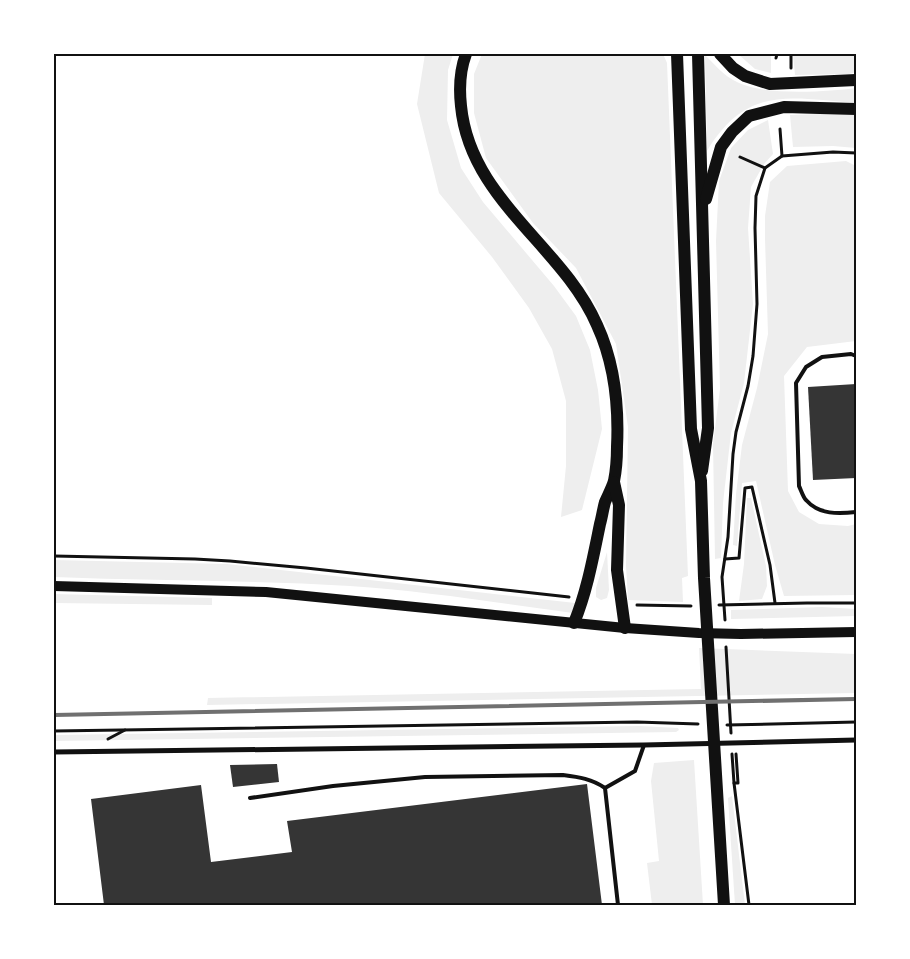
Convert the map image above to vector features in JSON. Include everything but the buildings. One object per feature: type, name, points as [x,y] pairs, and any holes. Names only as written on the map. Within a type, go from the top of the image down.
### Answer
[{"type":"main road","points":[[466,54],[460,76],[463,122],[482,171],[525,229],[568,276],[597,324],[613,374],[617,405],[617,447],[614,482],[619,505],[617,570],[625,628]]},
{"type":"main road","points":[[698,54],[708,428],[701,481]]},
{"type":"main road","points":[[720,54],[733,68],[745,76],[770,84],[856,80]]},
{"type":"main road","points":[[676,56],[691,429],[701,481],[704,578],[724,905]]},
{"type":"main road","points":[[702,211],[721,147],[732,132],[749,116],[784,107],[856,108]]},
{"type":"main road","points":[[574,623],[584,599],[605,503],[614,482]]},
{"type":"main road","points":[[54,586],[266,592],[625,628],[740,634],[856,632]]},
{"type":"street","points":[[54,752],[644,745],[856,740]]},
{"type":"lane","points":[[856,356],[851,354],[822,357],[806,368],[796,383],[798,486],[805,500],[820,511],[840,514],[856,512]]},
{"type":"lane","points":[[605,788],[635,771],[644,745]]},
{"type":"lane","points":[[250,798],[334,786],[425,778],[563,775],[596,781],[605,788],[618,905]]},
{"type":"path","points":[[791,54],[791,69]]},
{"type":"path","points":[[780,130],[782,156]]},
{"type":"path","points":[[725,626],[722,577],[725,559],[732,454],[753,356],[757,304],[756,196],[765,168],[782,156],[833,152],[856,153]]},
{"type":"path","points":[[740,156],[765,168]]},
{"type":"path","points":[[725,559],[739,558],[745,488],[752,486],[770,565],[775,603]]},
{"type":"path","points":[[54,556],[195,559],[306,568],[584,599]]},
{"type":"path","points":[[713,606],[775,603],[856,603]]},
{"type":"path","points":[[622,604],[694,606]]},
{"type":"path","points":[[726,646],[731,734]]},
{"type":"path","points":[[54,731],[637,722],[702,724]]},
{"type":"path","points":[[719,725],[856,722]]},
{"type":"path","points":[[734,754],[735,784],[748,905]]},
{"type":"shaded area","points":[[425,54],[453,54],[448,70],[447,120],[461,168],[483,202],[554,286],[576,316],[590,350],[598,390],[602,429],[582,510],[561,517],[566,466],[566,401],[552,349],[529,308],[492,257],[439,193],[417,104]]},
{"type":"shaded area","points":[[482,54],[663,54],[667,63],[688,576],[682,578],[683,602],[628,600],[626,566],[628,427],[616,344],[576,268],[533,223],[486,158],[474,113],[474,74]]},
{"type":"shaded area","points":[[738,54],[771,54],[771,73],[755,69]]},
{"type":"shaded area","points":[[793,54],[856,54],[856,72],[849,74],[795,75]]},
{"type":"shaded area","points":[[705,55],[728,77],[749,86],[795,92],[856,88],[856,103],[790,99],[771,100],[754,105],[738,115],[722,130],[707,151]]},
{"type":"shaded area","points":[[848,113],[856,115],[856,148],[833,146],[793,147],[790,115]]},
{"type":"shaded area","points":[[768,120],[773,154],[764,164],[751,187],[748,228],[753,304],[744,383],[731,433],[723,503],[721,558],[715,559],[713,444],[720,389],[716,241],[719,181],[731,148],[748,130]]},
{"type":"shaded area","points":[[846,161],[856,166],[856,341],[807,347],[784,376],[788,491],[799,512],[819,524],[848,526],[856,524],[856,595],[784,596],[756,481],[742,483],[737,546],[733,545],[736,494],[742,445],[757,388],[768,334],[765,216],[770,182],[787,166]]},
{"type":"shaded area","points":[[747,498],[751,498],[766,566],[767,586],[762,599],[739,601],[744,564]]},
{"type":"shaded area","points":[[607,552],[609,590],[607,598],[601,600],[596,597],[596,588]]},
{"type":"shaded area","points":[[54,560],[227,564],[575,603],[573,613],[434,594],[350,586],[54,577]]},
{"type":"shaded area","points":[[54,594],[212,598],[212,605],[54,603]]},
{"type":"shaded area","points":[[822,607],[856,609],[856,616],[731,619],[731,610]]},
{"type":"shaded area","points":[[699,648],[856,654],[856,693],[207,705],[208,698],[701,689]]},
{"type":"shaded area","points":[[640,726],[678,728],[679,730],[676,732],[54,741],[54,735]]},
{"type":"shaded area","points":[[694,760],[703,905],[652,905],[647,863],[659,861],[651,781],[654,763]]},
{"type":"shaded area","points":[[732,796],[745,905],[735,905],[728,798]]},
{"type":"railway","points":[[54,715],[856,699]]}]
